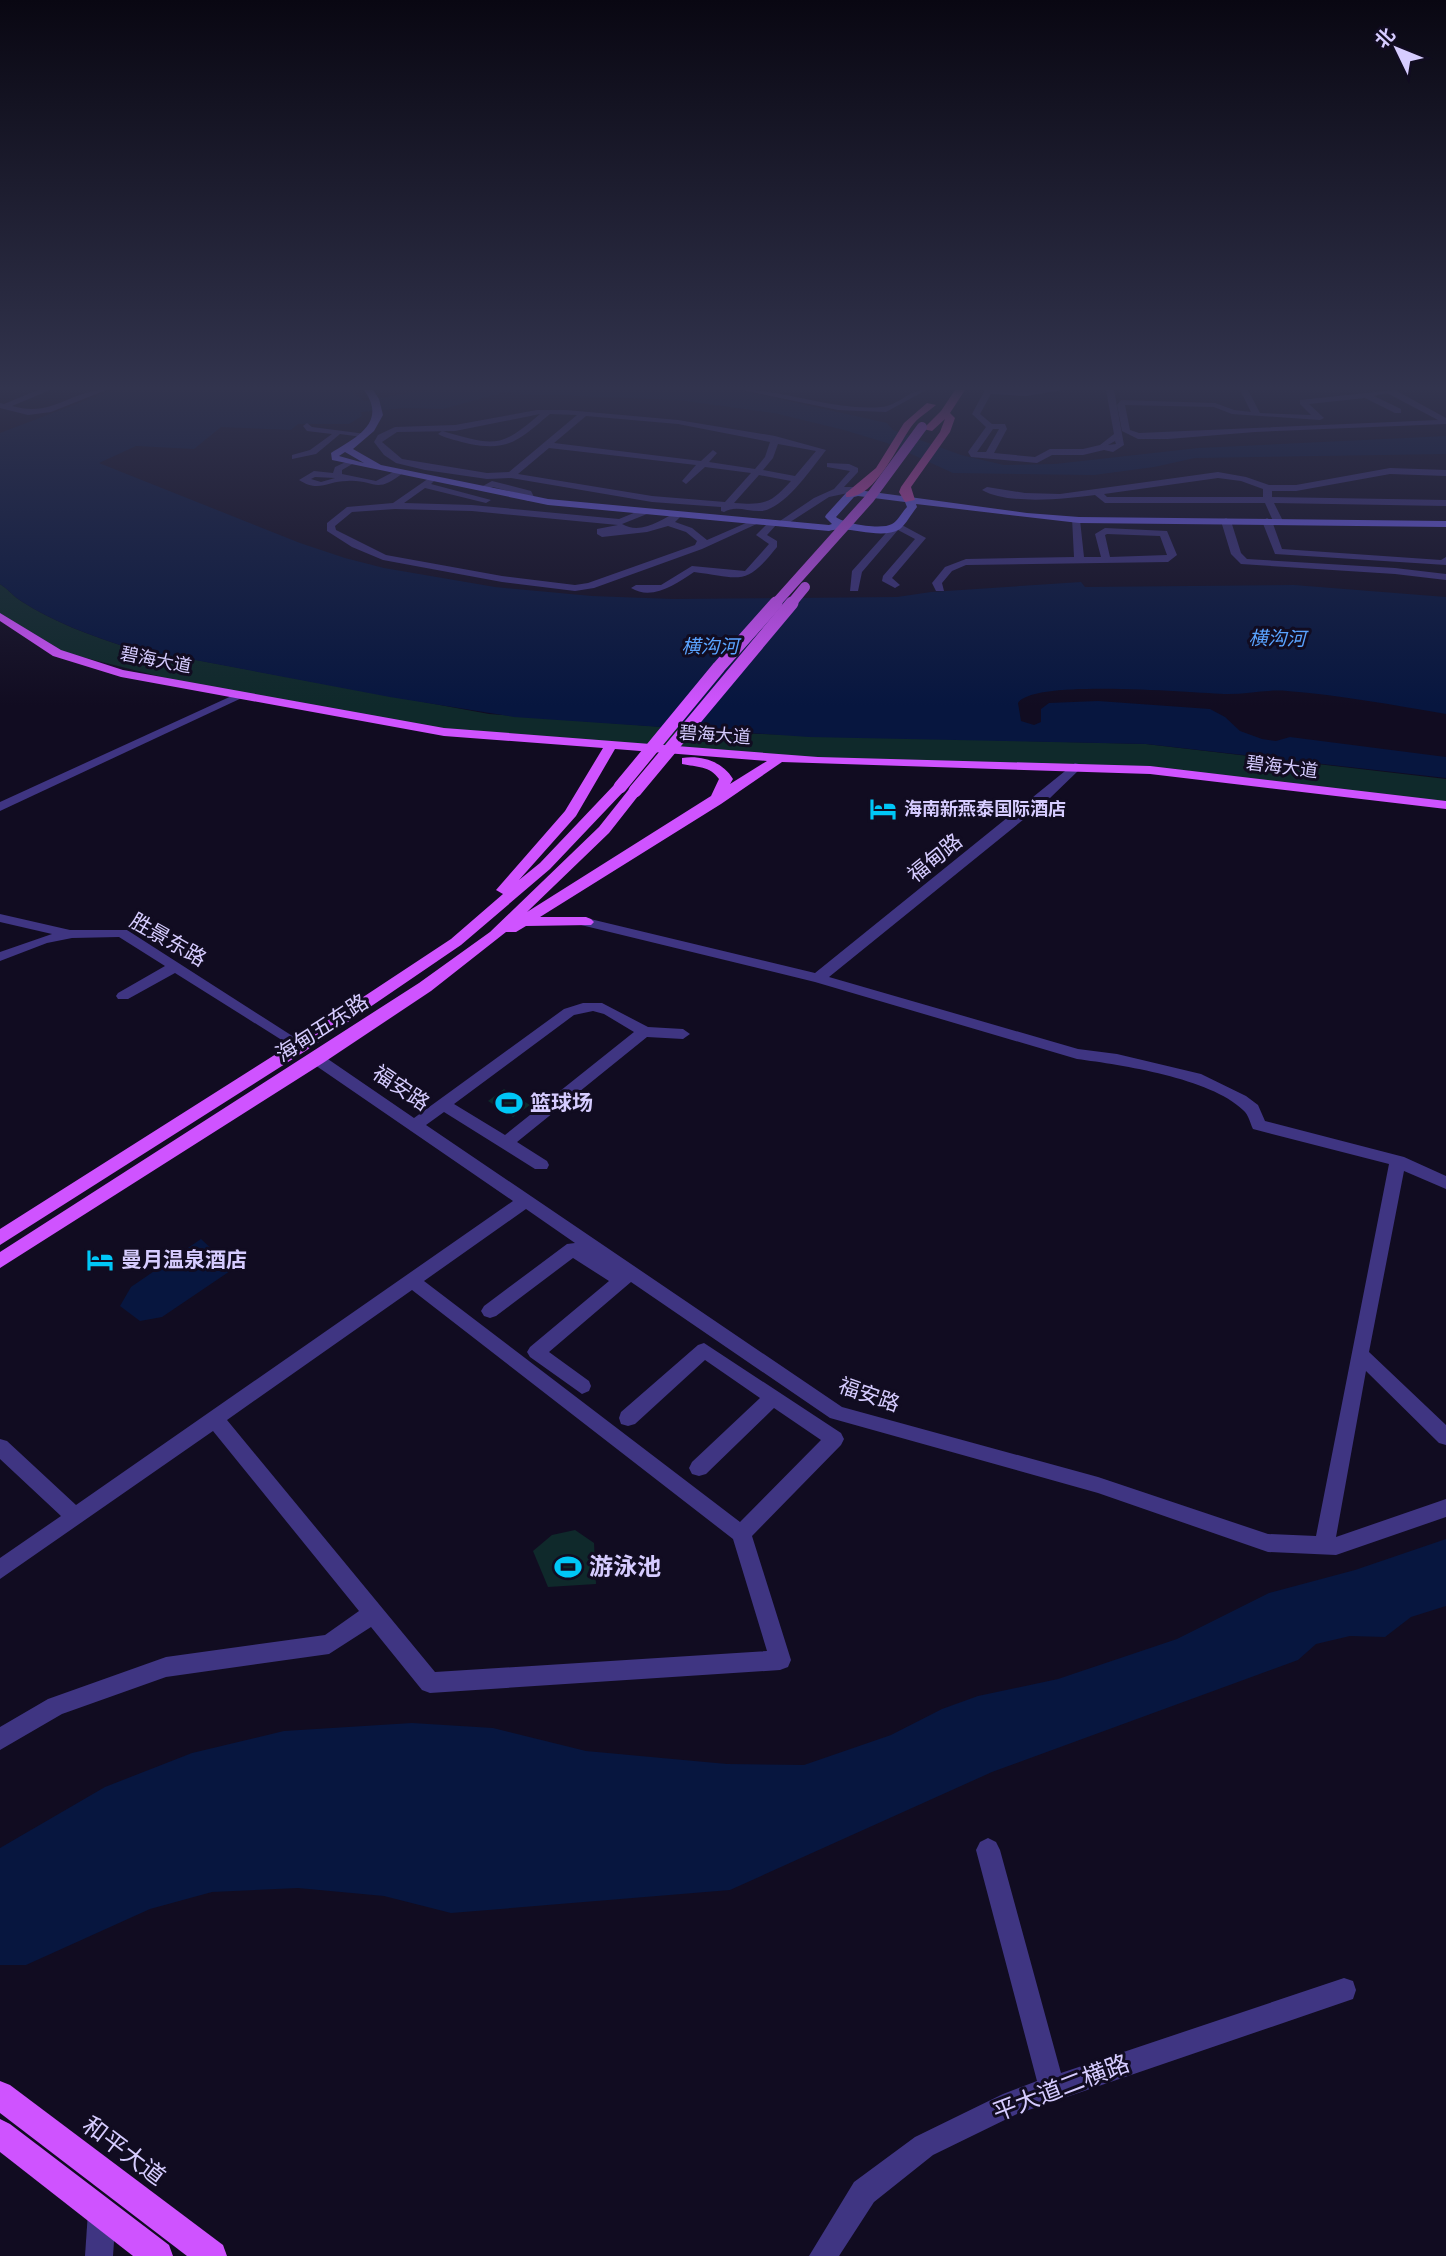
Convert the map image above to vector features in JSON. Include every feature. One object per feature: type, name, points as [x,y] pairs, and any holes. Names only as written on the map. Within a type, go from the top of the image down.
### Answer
[{"type":"highway","points":[[907,495],[909,500]]},
{"type":"main road","points":[[514,495],[582,507],[644,512],[673,519],[716,519],[829,528],[851,495]]},
{"type":"main road","points":[[628,789],[860,524],[879,495]]},
{"type":"main road","points":[[879,495],[1121,526],[1226,521],[1446,524]]},
{"type":"main road","points":[[834,521],[877,531],[897,526],[912,507],[909,500]]},
{"type":"main road","name":"碧海大道","points":[[2,621],[38,649],[90,669],[425,733],[830,761],[1074,768],[1208,778],[1446,806]]},
{"type":"main road","points":[[456,942],[578,803],[610,747]]},
{"type":"main road","name":"碧海大道","points":[[610,747],[775,762],[1074,768]]},
{"type":"main road","points":[[598,769],[609,761],[626,757],[706,763],[725,776],[716,801]]},
{"type":"main road","points":[[517,927],[775,762]]},
{"type":"main road","name":"海甸五东路","points":[[0,1261],[317,1059],[425,987],[495,935],[604,830],[628,789]]},
{"type":"main road","name":"海甸五东路","points":[[0,1237],[301,1046],[456,942],[545,866],[628,789]]},
{"type":"main road","points":[[573,892],[571,906],[586,922]]},
{"type":"main road","points":[[495,935],[537,920],[586,922]]},
{"type":"main road","name":"和平大道","points":[[0,2095],[212,2256]]},
{"type":"main road","points":[[0,2134],[158,2256]]},
{"type":"street","points":[[395,506],[410,495]]},
{"type":"street","points":[[434,499],[439,495]]},
{"type":"street","points":[[472,508],[486,495]]},
{"type":"street","points":[[499,495],[520,513]]},
{"type":"street","points":[[572,495],[601,498],[615,495]]},
{"type":"street","points":[[631,495],[762,508],[770,506],[783,495]]},
{"type":"street","points":[[716,519],[738,495]]},
{"type":"street","points":[[636,589],[663,589],[692,569],[740,575],[748,573],[774,543],[761,535],[777,523],[802,512],[824,495]]},
{"type":"street","points":[[1020,495],[1076,495]]},
{"type":"street","points":[[1100,495],[1105,500],[1446,503]]},
{"type":"street","points":[[1268,495],[1278,552],[1445,562]]},
{"type":"street","points":[[1299,495],[1308,500]]},
{"type":"street","points":[[1060,497],[1071,519],[1079,559]]},
{"type":"street","points":[[699,547],[702,540],[697,534],[673,519],[642,530],[472,508],[395,506],[350,509],[330,525],[332,531],[355,545],[383,557],[502,579],[575,588],[590,586],[699,547],[756,522]]},
{"type":"street","points":[[623,527],[644,512]]},
{"type":"street","points":[[1226,521],[1236,554],[1244,562],[1395,571],[1446,577]]},
{"type":"street","points":[[854,589],[858,571],[897,526],[921,538],[887,578],[887,581],[895,585]]},
{"type":"street","points":[[940,589],[937,583],[943,573],[965,562],[1168,559],[1172,555],[1164,533],[1121,526],[1100,534],[1106,559]]},
{"type":"street","points":[[0,807],[237,697]]},
{"type":"street","name":"福甸路","points":[[818,978],[1046,795],[1074,768]]},
{"type":"street","points":[[0,918],[72,934]]},
{"type":"street","points":[[586,922],[818,978],[1077,1054],[1117,1059],[1196,1078],[1253,1109],[1259,1125],[1398,1160],[1446,1183]]},
{"type":"street","name":"胜景东路","points":[[0,957],[43,940],[72,934],[122,933],[301,1046]]},
{"type":"street","points":[[124,996],[174,967]]},
{"type":"street","points":[[415,1125],[569,1012],[585,1006],[598,1004],[645,1031],[683,1034]]},
{"type":"street","points":[[506,1143],[645,1031]]},
{"type":"street","name":"福安路","points":[[317,1059],[415,1125],[626,1276],[837,1413],[1098,1485],[1268,1543],[1336,1546],[1446,1508]]},
{"type":"street","points":[[444,1105],[541,1165]]},
{"type":"street","points":[[1324,1545],[1398,1160]]},
{"type":"street","points":[[0,1570],[524,1202]]},
{"type":"street","points":[[490,1311],[573,1249],[626,1276],[536,1352],[582,1386]]},
{"type":"street","points":[[215,1419],[430,1683],[780,1660],[741,1534],[412,1281]]},
{"type":"street","points":[[628,1418],[704,1350],[834,1439],[741,1534]]},
{"type":"street","points":[[1360,1354],[1446,1437]]},
{"type":"street","points":[[699,1468],[773,1397]]},
{"type":"street","points":[[0,1447],[75,1517]]},
{"type":"street","points":[[0,1739],[56,1706],[166,1667],[329,1644],[374,1613]]},
{"type":"street","points":[[988,1850],[1052,2089]]},
{"type":"street","name":"平大道二横路","points":[[824,2256],[864,2192],[924,2147],[1012,2103],[1344,1990]]},
{"type":"street","points":[[99,2256],[102,2212]]},
{"type":"green space","points":[[0,584],[18,599],[59,622],[126,647],[489,714],[760,734],[1146,744],[1446,779],[1446,805],[1124,769],[783,757],[444,732],[194,685],[50,649],[0,616]]},
{"type":"green space","name":"篮球场","points":[[504,1089],[530,1105],[513,1117],[488,1101]]},
{"type":"green space","name":"游泳池","points":[[575,1530],[594,1543],[596,1584],[548,1587],[533,1551],[552,1535]]},
{"type":"water","name":"横沟河","points":[[0,495],[180,495],[300,543],[384,568],[495,587],[592,596],[673,599],[897,597],[931,592],[1081,582],[1085,587],[1294,585],[1446,597],[1446,714],[1347,698],[1280,691],[1228,694],[1082,689],[1030,695],[1018,703],[1021,721],[1034,725],[1041,722],[1041,709],[1049,703],[1098,701],[1210,709],[1225,717],[1240,731],[1262,739],[1276,741],[1290,737],[1446,757],[1446,778],[1146,744],[809,737],[514,717],[390,697],[126,647],[59,622],[18,599],[0,584]]},
{"type":"water","points":[[201,1239],[233,1269],[162,1317],[140,1321],[120,1306],[131,1287]]},
{"type":"water","points":[[1446,1539],[1446,1606],[1411,1617],[1385,1637],[1350,1636],[1316,1644],[1298,1660],[992,1772],[730,1890],[451,1913],[384,1896],[298,1888],[212,1892],[150,1909],[26,1965],[0,1965],[0,1848],[105,1787],[192,1753],[284,1731],[412,1723],[493,1728],[586,1751],[727,1764],[804,1765],[891,1735],[942,1709],[978,1696],[1058,1679],[1177,1639],[1269,1593],[1355,1570]]},
{"type":"place","name":"海南新燕泰国际酒店","points":[[883,809]]},
{"type":"place","name":"篮球场","points":[[509,1103]]},
{"type":"place","name":"曼月温泉酒店","points":[[100,1260]]},
{"type":"place","name":"游泳池","points":[[568,1567]]}]
